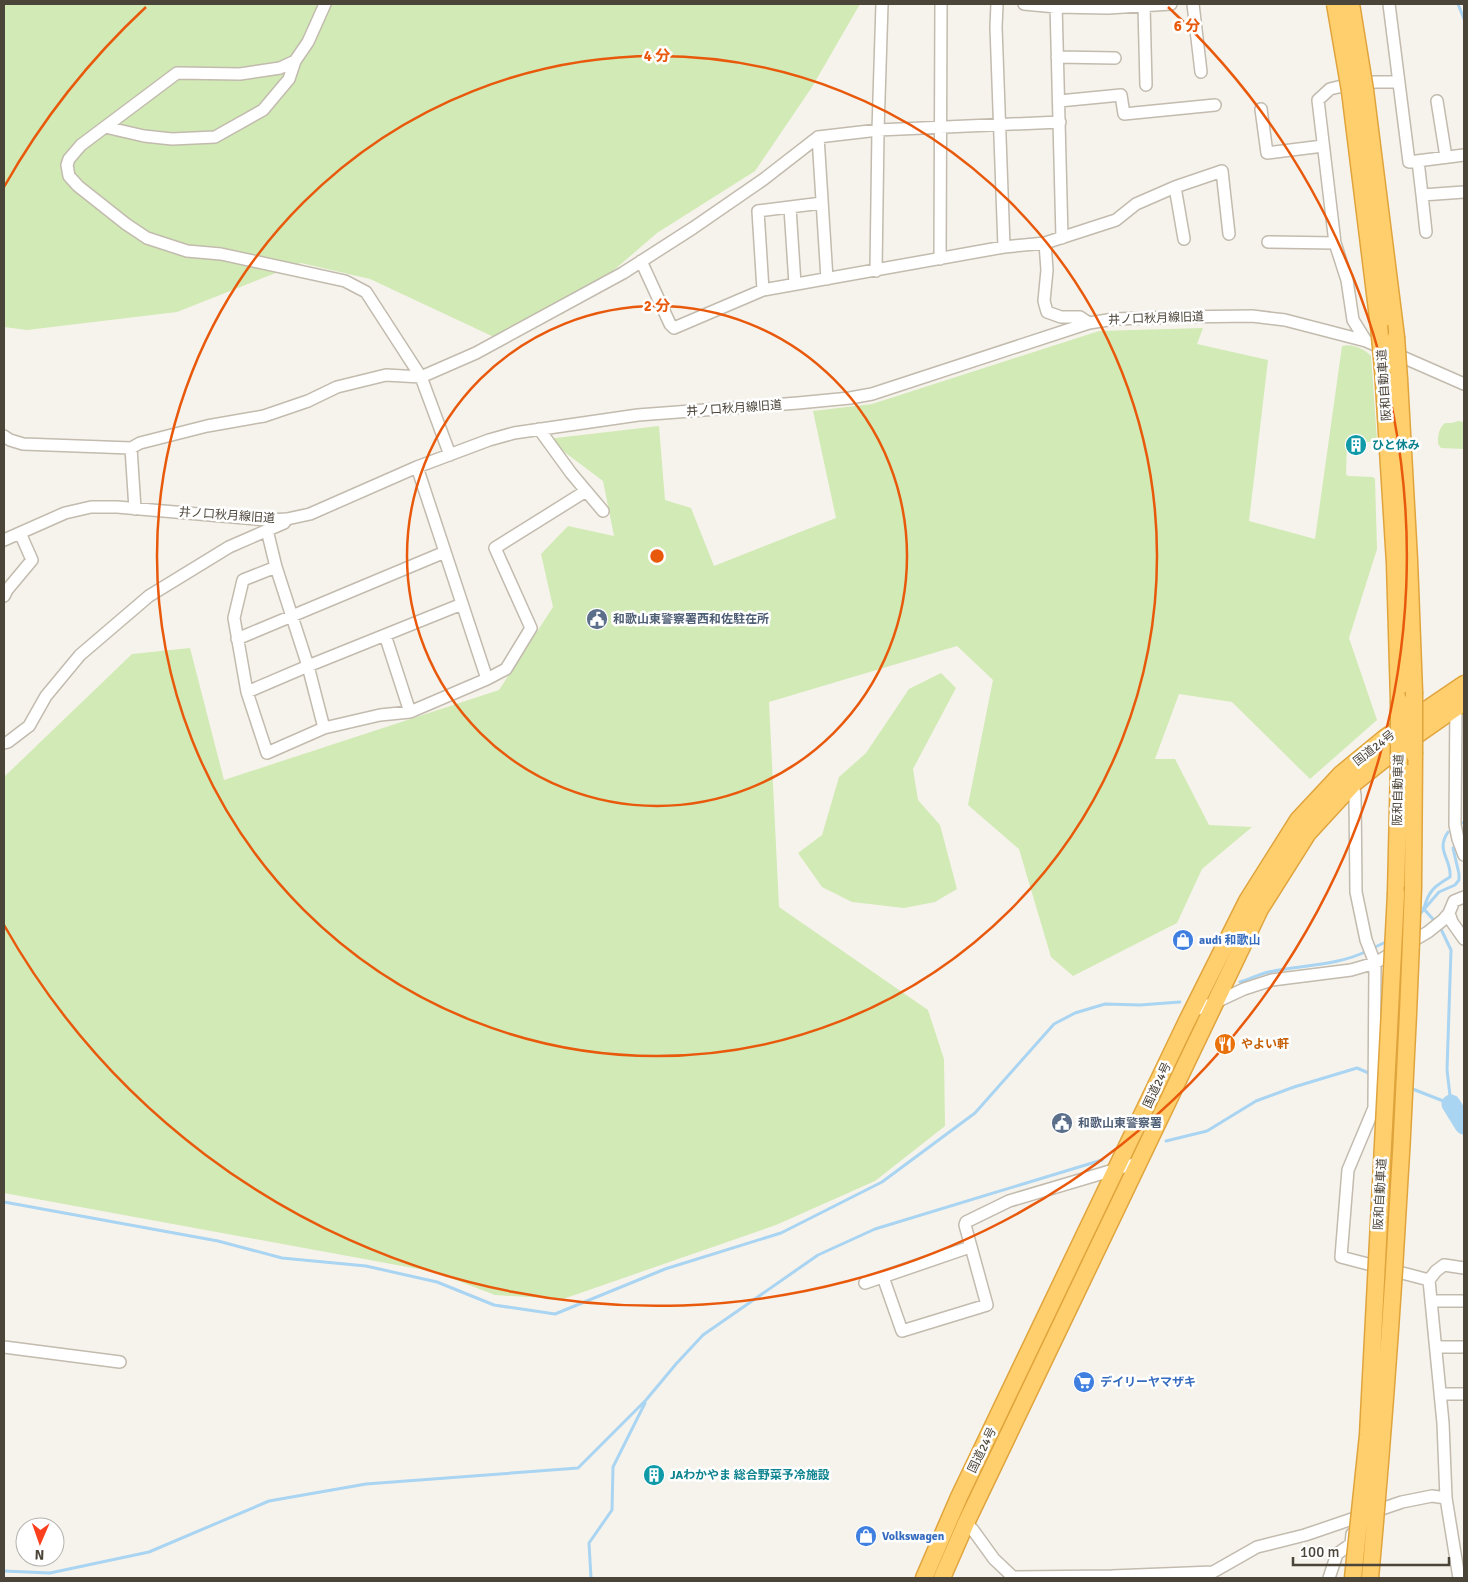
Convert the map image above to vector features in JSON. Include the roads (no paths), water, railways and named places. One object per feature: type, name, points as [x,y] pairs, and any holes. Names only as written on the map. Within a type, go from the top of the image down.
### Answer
[{"type":"highway","name":"阪和自動車道","points":[[1335,4],[1358,90],[1396,337],[1409,560],[1414,692],[1413,887],[1407,1050],[1386,1403],[1370,1578]]},
{"type":"highway","name":"阪和自動車道","points":[[1351,4],[1383,369],[1395,563],[1399,702],[1396,893],[1368,1435],[1353,1578]]},
{"type":"highway","name":"国道24号","points":[[942,1578],[966,1524],[1260,909],[1308,833],[1347,779],[1386,737],[1460,696]]},
{"type":"highway","name":"国道24号","points":[[924,1578],[959,1497],[1246,901],[1298,820],[1347,779]]},
{"type":"street","points":[[105,127],[144,136],[172,139],[215,137],[263,110],[289,80],[295,61],[308,42],[325,4]]},
{"type":"street","points":[[876,271],[882,4]]},
{"type":"street","points":[[940,259],[941,4]]},
{"type":"street","points":[[997,4],[996,27],[1004,246]]},
{"type":"street","points":[[1024,4],[1108,8],[1172,4]]},
{"type":"street","points":[[1193,4],[1201,72]]},
{"type":"street","points":[[1389,4],[1409,162],[1464,155]]},
{"type":"street","points":[[1056,5],[1062,238]]},
{"type":"street","points":[[1144,6],[1146,85]]},
{"type":"street","points":[[1058,57],[1115,58]]},
{"type":"street","points":[[295,61],[280,68],[240,74],[177,74],[80,145],[66,165],[69,176],[78,186],[147,238],[187,251],[221,254],[345,281],[366,292],[421,377],[450,455]]},
{"type":"street","points":[[1366,341],[1353,320],[1347,280],[1335,243],[1318,100],[1330,89],[1375,82],[1399,82]]},
{"type":"street","points":[[1059,101],[1122,95],[1124,114],[1214,104]]},
{"type":"street","points":[[1437,101],[1446,157]]},
{"type":"street","points":[[1261,109],[1267,153],[1324,146]]},
{"type":"street","points":[[4,436],[23,444],[131,448],[140,443],[207,426],[264,416],[308,401],[337,387],[386,375],[421,377],[476,352],[623,273],[764,179],[818,137],[878,130],[1060,122]]},
{"type":"street","points":[[818,137],[827,279]]},
{"type":"street","points":[[1418,161],[1426,232]]},
{"type":"street","points":[[641,261],[670,324],[674,328],[762,290],[876,271],[1004,246],[1045,243],[1116,220],[1136,204],[1175,187],[1222,171],[1229,234]]},
{"type":"street","points":[[1175,187],[1184,240]]},
{"type":"street","points":[[1422,195],[1464,192]]},
{"type":"street","points":[[762,290],[758,211],[822,203]]},
{"type":"street","points":[[790,208],[795,284]]},
{"type":"street","points":[[1268,242],[1335,243]]},
{"type":"street","points":[[1045,243],[1048,270],[1044,300],[1047,312],[1061,317],[1080,316],[1089,323]]},
{"type":"street","name":"井ノ口秋月線旧道","points":[[4,540],[65,513],[91,507],[267,520],[286,519],[310,514],[417,467],[489,440],[514,433],[638,415],[798,403],[872,394],[1089,323],[1132,318],[1252,316],[1284,320],[1366,341],[1464,384]]},
{"type":"street","points":[[539,429],[603,511]]},
{"type":"street","points":[[131,448],[135,509]]},
{"type":"street","points":[[417,467],[487,679]]},
{"type":"street","points":[[276,567],[243,580],[234,618],[247,692],[267,753],[324,728],[380,715],[410,712],[506,669],[531,628],[495,548],[586,491]]},
{"type":"street","points":[[4,743],[29,726],[46,696],[80,655],[149,596],[229,547],[284,523],[286,519]]},
{"type":"street","points":[[267,530],[276,567],[308,666],[324,728]]},
{"type":"street","points":[[4,596],[32,560],[20,532]]},
{"type":"street","points":[[237,639],[445,552]]},
{"type":"street","points":[[247,692],[462,604]]},
{"type":"street","points":[[385,635],[410,712]]},
{"type":"street","points":[[1460,696],[1455,825],[1464,855]]},
{"type":"street","points":[[1347,779],[1355,795],[1356,892],[1366,940],[1374,960],[1374,1108],[1348,1170],[1341,1257],[1429,1280]]},
{"type":"street","points":[[1192,1011],[1244,989],[1272,980],[1351,970],[1428,932],[1446,916],[1454,901],[1464,897]]},
{"type":"street","points":[[1446,916],[1464,939]]},
{"type":"street","points":[[883,1277],[902,1330],[986,1305],[965,1226],[968,1221],[1009,1201],[1138,1163]]},
{"type":"street","points":[[865,1282],[970,1247]]},
{"type":"street","points":[[1459,1578],[1446,1498],[1444,1423],[1429,1280],[1444,1265],[1464,1268]]},
{"type":"street","points":[[1431,1301],[1464,1302]]},
{"type":"street","points":[[4,1347],[120,1362]]},
{"type":"street","points":[[1437,1347],[1464,1348]]},
{"type":"street","points":[[1441,1394],[1464,1394]]},
{"type":"street","points":[[966,1524],[973,1530],[994,1559],[1013,1577],[1112,1577],[1213,1572],[1257,1547],[1304,1535],[1414,1500],[1432,1496],[1446,1498]]},
{"type":"street","points":[[1329,1578],[1337,1554],[1351,1544],[1354,1520]]},
{"type":"waterway","points":[[1458,4],[1464,19]]},
{"type":"waterway","points":[[1424,908],[1433,889],[1450,877],[1449,865],[1443,850],[1444,839],[1448,832]]},
{"type":"waterway","points":[[1419,915],[1439,892],[1455,885],[1459,880],[1453,848]]},
{"type":"waterway","points":[[1410,1088],[1451,1104],[1447,1070],[1451,950],[1440,927],[1423,908]]},
{"type":"waterway","points":[[1373,948],[1388,941]]},
{"type":"waterway","points":[[1240,982],[1265,973],[1344,960],[1367,951]]},
{"type":"waterway","points":[[4,1202],[218,1241],[282,1258],[366,1266],[437,1282],[494,1305],[555,1314],[665,1269],[781,1233],[882,1182],[975,1113],[1054,1024],[1075,1013],[1105,1004],[1140,1005],[1180,1002]]},
{"type":"waterway","points":[[1166,1141],[1207,1131],[1256,1101],[1294,1087],[1357,1068],[1371,1074]]},
{"type":"waterway","points":[[1451,1104],[1464,1125]]},
{"type":"waterway","points":[[4,1571],[50,1573],[149,1552],[269,1501],[366,1484],[578,1468],[646,1400],[703,1335],[818,1255],[875,1229],[1102,1160]]},
{"type":"waterway","points":[[591,1578],[589,1543],[612,1510],[613,1467],[645,1403]]},
{"type":"place","name":"ひと休み","points":[[1356,445]]},
{"type":"place","name":"和歌山東警察署西和佐駐在所","points":[[597,619]]},
{"type":"place","name":"audi 和歌山","points":[[1183,940]]},
{"type":"place","name":"やよい軒","points":[[1225,1044]]},
{"type":"place","name":"和歌山東警察署","points":[[1062,1123]]},
{"type":"place","name":"デイリーヤマザキ","points":[[1084,1382]]},
{"type":"place","name":"JAわかやま 総合野菜予冷施設","points":[[654,1475]]},
{"type":"place","name":"Volkswagen","points":[[866,1536]]}]
